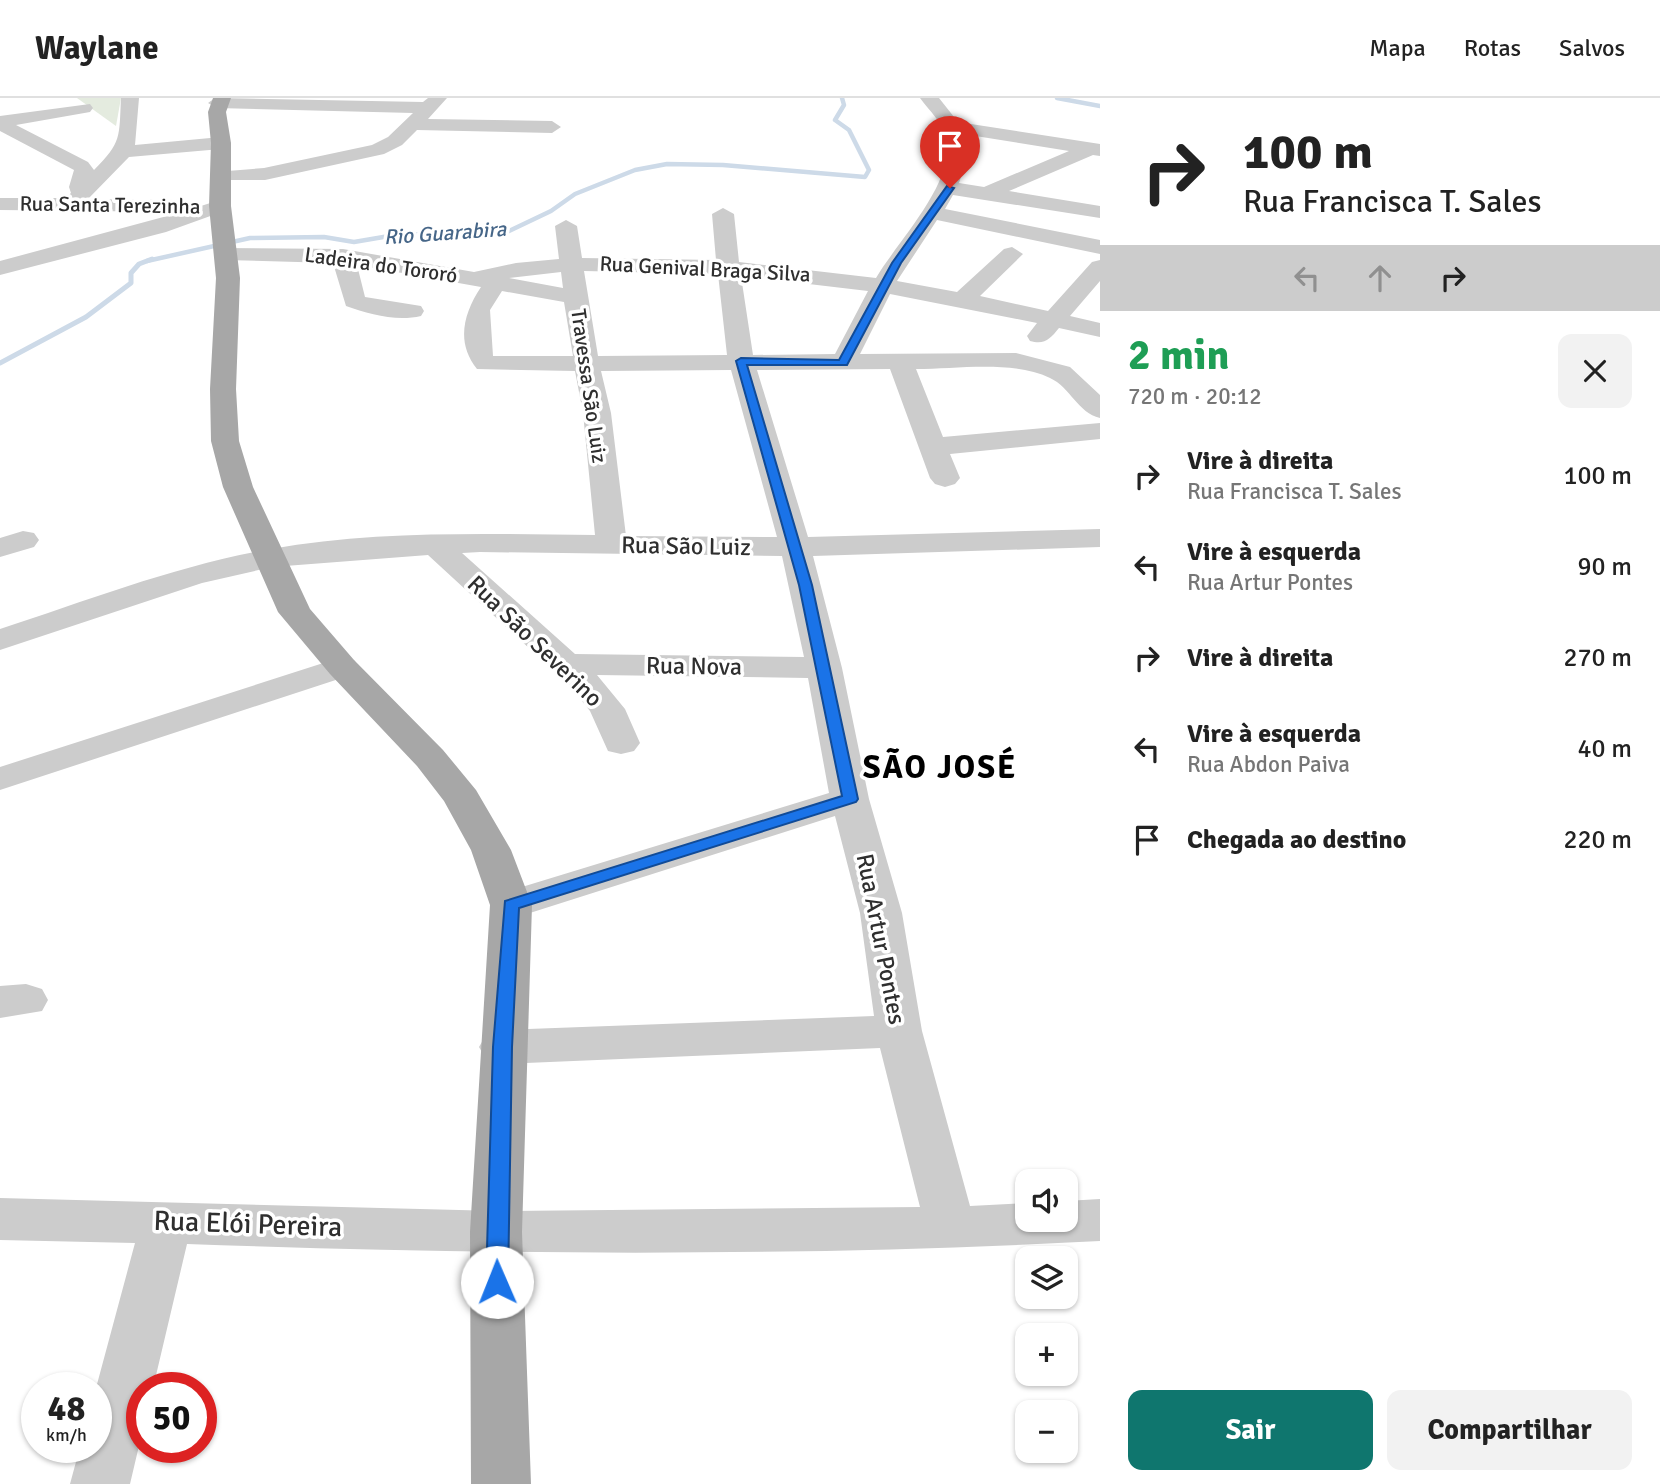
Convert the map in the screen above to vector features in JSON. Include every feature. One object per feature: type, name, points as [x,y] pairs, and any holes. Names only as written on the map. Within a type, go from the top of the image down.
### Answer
[{"type":"main road","points":[[219,101],[222,176],[220,206],[225,245],[228,314],[223,389],[225,441],[238,487],[272,558],[279,582],[295,612],[342,667],[430,758],[462,798],[491,850],[511,905],[502,1047],[496,1232],[501,1484]]},
{"type":"street","points":[[0,123],[81,166],[84,169],[79,187],[82,193],[123,152],[128,139],[130,98]]},
{"type":"street","points":[[843,363],[885,284],[930,212],[950,188],[957,149],[955,127],[929,98]]},
{"type":"street","points":[[219,101],[433,103]]},
{"type":"street","points":[[222,176],[265,174],[300,164],[377,150],[395,141],[433,103]]},
{"type":"street","points":[[0,123],[83,108]]},
{"type":"street","points":[[412,124],[552,127]]},
{"type":"street","points":[[955,127],[1095,150]]},
{"type":"street","points":[[123,152],[221,143]]},
{"type":"street","points":[[988,193],[1095,150]]},
{"type":"street","points":[[950,188],[1100,211]]},
{"type":"street","name":"Rua Santa Terezinha","points":[[0,204],[46,221],[82,193],[220,206]]},
{"type":"street","points":[[0,268],[158,227],[220,206]]},
{"type":"street","points":[[1069,239],[1100,211]]},
{"type":"street","points":[[930,212],[1100,247]]},
{"type":"street","name":"Rua Artur Pontes","points":[[723,214],[734,322],[741,361],[795,547],[825,668],[850,799],[881,913],[899,1031],[951,1229]]},
{"type":"street","points":[[46,221],[87,244]]},
{"type":"street","name":"Travessa São Luiz","points":[[566,226],[597,413],[612,545]]},
{"type":"street","name":"Ladeira do Tororó","points":[[225,245],[343,256],[576,297]]},
{"type":"street","points":[[963,299],[1012,254]]},
{"type":"street","points":[[343,256],[354,301],[363,306],[413,303]]},
{"type":"street","name":"Rua Genival Braga Silva","points":[[485,281],[511,270],[571,263],[729,266],[885,284],[1100,330]]},
{"type":"street","name":"Rua Artur Pontes","points":[[701,265],[714,296],[734,322]]},
{"type":"street","points":[[1016,361],[1100,267]]},
{"type":"street","points":[[485,281],[475,334],[482,363],[741,361],[901,364],[1016,361],[1061,373],[1099,413]]},
{"type":"street","points":[[901,364],[945,478]]},
{"type":"street","points":[[932,447],[1099,413]]},
{"type":"street","name":"Rua São Luiz","points":[[0,640],[192,576],[272,558],[350,550],[494,543],[795,547],[1100,538]]},
{"type":"street","name":"Rua São Severino","points":[[437,547],[580,677],[607,709],[621,743]]},
{"type":"street","name":"Rua Nova","points":[[563,664],[825,668]]},
{"type":"street","points":[[0,779],[342,667]]},
{"type":"street","points":[[511,905],[850,799]]},
{"type":"street","points":[[502,1047],[899,1031]]},
{"type":"street","name":"Rua Elói Pereira","points":[[0,1219],[167,1221],[496,1232],[951,1229],[1100,1220]]},
{"type":"street","points":[[100,1484],[167,1221]]},
{"type":"shaded area","points":[[77,98],[121,98],[116,126]]},
{"type":"waterway","name":"Rio Guarabira","points":[[147,261],[250,238],[324,237],[354,242],[401,234],[462,235],[509,231],[551,211],[575,194],[635,170],[667,164],[723,165],[865,177],[869,170],[849,130],[835,120],[844,105],[842,98]]},
{"type":"waterway","name":"Rio Guarabira","points":[[1057,98],[1100,106]]},
{"type":"waterway","name":"Rio Guarabira","points":[[0,363],[86,317],[131,283],[131,273],[139,264],[152,259]]},
{"type":"district","name":"SÃO JOSÉ","points":[[940,767]]},
{"type":"route","points":[[497,1282],[502,1047],[511,905],[850,799],[806,585],[758,411],[741,361],[843,363],[896,263],[930,212],[950,188]]}]
